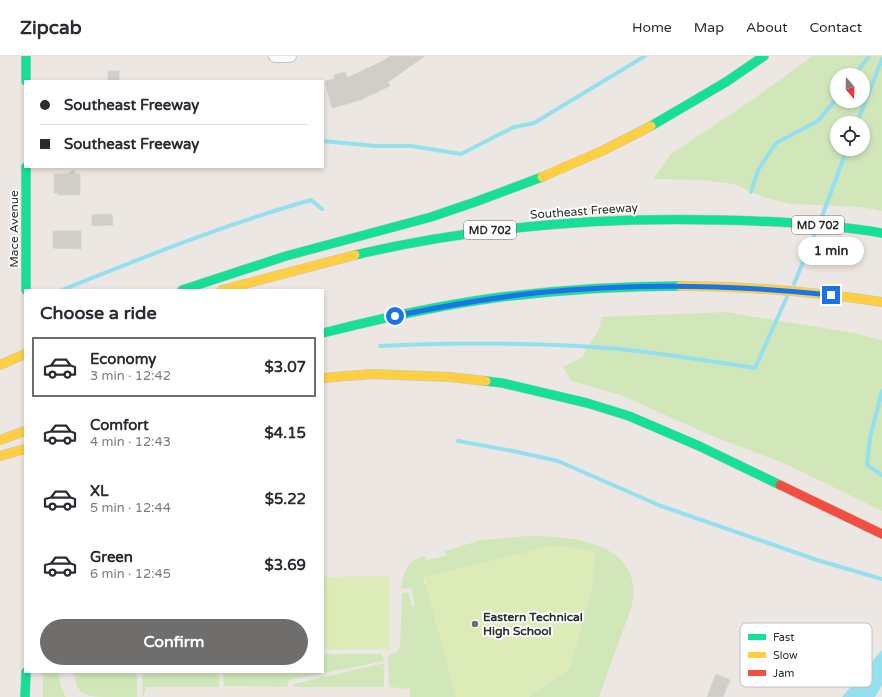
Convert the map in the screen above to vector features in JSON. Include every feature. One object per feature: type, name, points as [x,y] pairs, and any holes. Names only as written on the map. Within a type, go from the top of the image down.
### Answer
[{"type":"main road","points":[[26,56],[26,80]]},
{"type":"main road","points":[[185,289],[278,258],[432,216],[578,163],[647,128],[706,94],[764,56]]},
{"type":"main road","name":"Mace Avenue","points":[[26,168],[26,289]]},
{"type":"main road","name":"Southeast Freeway","points":[[226,289],[351,256],[419,241],[559,223],[628,219],[690,218],[765,221],[882,233]]},
{"type":"main road","points":[[324,333],[436,308],[501,297],[569,290],[634,287],[735,288],[844,296],[882,302]]},
{"type":"main road","points":[[2,365],[24,354]]},
{"type":"main road","points":[[2,365],[24,358]]},
{"type":"main road","points":[[324,378],[372,374],[449,377],[502,383],[587,403],[622,414],[699,446],[882,534]]},
{"type":"main road","points":[[2,439],[24,431]]},
{"type":"main road","points":[[2,455],[24,449]]},
{"type":"main road","points":[[25,697],[26,673]]},
{"type":"street","points":[[275,56],[290,56]]},
{"type":"green space","points":[[812,56],[882,56],[882,211],[861,207],[791,204],[763,197],[733,184],[703,180],[653,179],[671,154],[755,98]]},
{"type":"green space","points":[[726,312],[854,333],[882,340],[882,511],[788,465],[705,433],[621,395],[571,381],[563,367],[582,357],[600,327],[601,317]]},
{"type":"green space","points":[[528,536],[562,538],[598,546],[613,554],[625,565],[632,580],[632,606],[599,697],[528,697],[570,668],[592,587],[595,552],[424,577],[424,584],[426,584],[456,697],[410,697],[410,689],[389,687],[388,657],[390,654],[396,653],[400,646],[402,593],[406,592],[409,595],[412,607],[415,607],[411,588],[404,589],[401,587],[403,576],[410,563],[425,556],[426,560],[446,556],[445,551],[481,540]]},
{"type":"green space","points":[[556,545],[595,552],[592,587],[570,668],[528,697],[456,697],[424,577]]},
{"type":"green space","points":[[389,576],[390,649],[324,650],[324,577]]},
{"type":"green space","points":[[324,654],[382,654],[384,661],[324,673]]},
{"type":"green space","points":[[384,664],[384,687],[294,687],[293,685],[294,684]]},
{"type":"green space","points":[[43,673],[59,673],[59,679],[66,697],[43,697]]},
{"type":"green space","points":[[75,673],[137,673],[137,697],[102,697],[84,694],[77,686]]},
{"type":"green space","points":[[142,673],[219,673],[219,687],[146,687],[142,697]]},
{"type":"green space","points":[[223,673],[324,673],[289,680],[288,686],[284,687],[224,686]]},
{"type":"water","points":[[882,650],[882,685],[875,697],[842,697],[851,687],[872,687],[872,662]]},
{"type":"building","points":[[390,56],[425,56],[388,82],[390,86],[360,100],[332,108],[325,81],[335,79],[334,75],[345,72],[347,78],[383,61]]},
{"type":"building","points":[[108,71],[119,71],[119,80],[108,80]]},
{"type":"building","points":[[73,170],[76,174],[80,174],[80,195],[58,195],[58,193],[54,193],[54,174],[67,174]]},
{"type":"building","points":[[112,214],[113,225],[92,226],[92,215]]},
{"type":"building","points":[[53,231],[81,231],[81,249],[53,248]]},
{"type":"building","points":[[716,674],[730,680],[723,697],[707,697]]},
{"type":"waterway","points":[[324,141],[376,146],[411,146],[461,154],[514,127],[534,123],[645,56]]},
{"type":"waterway","points":[[860,68],[869,56]]},
{"type":"waterway","points":[[860,116],[882,59]]},
{"type":"waterway","points":[[751,192],[758,170],[776,143],[818,121],[830,106]]},
{"type":"waterway","points":[[821,219],[844,156]]},
{"type":"waterway","points":[[64,289],[185,242],[279,209],[311,200],[322,209]]},
{"type":"waterway","points":[[794,284],[816,231]]},
{"type":"waterway","points":[[380,346],[479,343],[600,347],[755,368],[787,297]]},
{"type":"waterway","points":[[882,391],[870,438],[867,465],[882,475]]},
{"type":"waterway","points":[[458,441],[558,461],[661,506],[817,560],[882,579]]},
{"type":"traffic: fast","points":[[26,56],[26,80]]},
{"type":"traffic: fast","points":[[651,126],[726,82],[764,56]]},
{"type":"traffic: fast","points":[[26,168],[26,289]]},
{"type":"traffic: fast","points":[[185,289],[286,256],[431,217],[542,177]]},
{"type":"traffic: fast","points":[[355,255],[445,237],[491,231],[582,222],[628,220],[673,219],[781,222],[841,227],[882,233]]},
{"type":"traffic: fast","points":[[324,333],[412,312],[501,297],[590,289],[680,286]]},
{"type":"traffic: fast","points":[[486,381],[502,383],[587,403],[629,416],[699,446],[780,485]]},
{"type":"traffic: fast","points":[[25,697],[26,673]]},
{"type":"traffic: slow","points":[[542,177],[604,150],[651,126]]},
{"type":"traffic: slow","points":[[226,289],[355,255]]},
{"type":"traffic: slow","points":[[680,286],[781,290],[882,302]]},
{"type":"traffic: slow","points":[[0,365],[24,354]]},
{"type":"traffic: slow","points":[[324,378],[372,374],[449,377],[486,381]]},
{"type":"traffic: slow","points":[[0,440],[24,431]]},
{"type":"traffic: slow","points":[[0,456],[24,449]]},
{"type":"traffic: jam","points":[[780,485],[882,534]]},
{"type":"place","name":"Eastern Technical High School","points":[[475,624]]},
{"type":"route","points":[[395,316],[501,297],[569,290],[634,287],[735,288],[831,295]]}]
